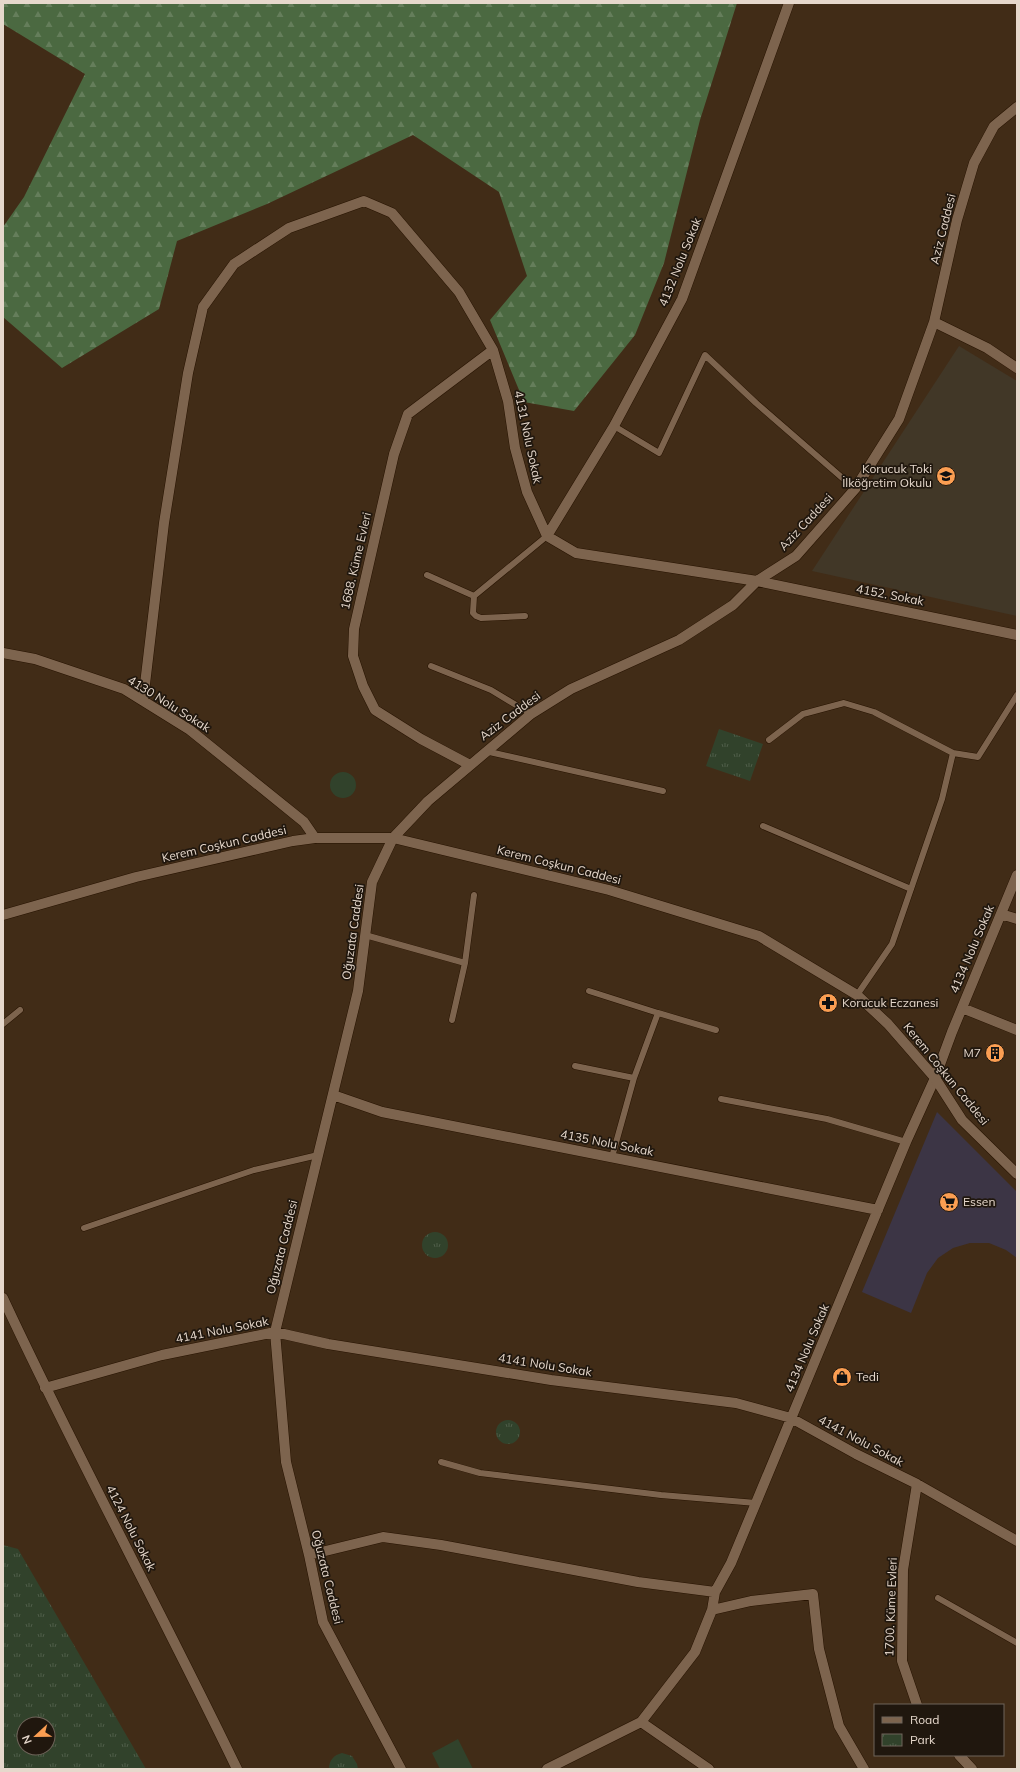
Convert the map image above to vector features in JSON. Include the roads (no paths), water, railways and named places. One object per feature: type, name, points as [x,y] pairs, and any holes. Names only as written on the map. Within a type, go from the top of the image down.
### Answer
[{"type":"street","name":"4132 Nolu Sokak","points":[[547,536],[614,426],[682,299],[789,3]]},
{"type":"street","name":"Aziz Caddesi","points":[[393,838],[428,800],[531,714],[571,689],[679,640],[733,605],[757,581],[796,556],[855,489],[899,419],[934,322],[957,220],[974,163],[994,126],[1017,107]]},
{"type":"street","name":"4131 Nolu Sokak","points":[[143,701],[164,523],[188,372],[203,307],[234,264],[289,228],[364,201],[392,213],[459,292],[493,350],[508,401],[514,448],[527,492],[547,536]]},
{"type":"street","points":[[934,322],[987,348],[1017,368]]},
{"type":"street","name":"1688. Küme Evleri","points":[[470,765],[421,739],[375,710],[363,686],[353,656],[354,629],[394,454],[408,414],[493,350]]},
{"type":"street","points":[[547,536],[576,553],[757,581]]},
{"type":"street","name":"4152. Sokak","points":[[757,581],[1017,635]]},
{"type":"street","name":"4130 Nolu Sokak","points":[[3,653],[35,659],[124,689],[190,730],[304,822],[315,838]]},
{"type":"street","name":"Kerem Coşkun Caddesi","points":[[3,915],[136,877],[293,841],[315,838],[393,838],[609,890],[759,936],[857,996],[888,1024],[935,1078],[962,1120],[1017,1174]]},
{"type":"street","name":"Oğuzata Caddesi","points":[[393,838],[372,882],[358,991],[275,1332],[286,1462],[309,1555],[323,1622],[401,1769]]},
{"type":"street","name":"4134 Nolu Sokak","points":[[547,1769],[641,1722],[695,1652],[712,1610],[715,1592],[731,1563],[906,1142],[935,1078],[1017,875]]},
{"type":"street","points":[[1001,914],[1017,919]]},
{"type":"street","points":[[962,1008],[1017,1030]]},
{"type":"street","name":"4135 Nolu Sokak","points":[[333,1095],[382,1112],[878,1210]]},
{"type":"street","name":"4124 Nolu Sokak","points":[[3,1298],[45,1388],[192,1675],[237,1769]]},
{"type":"street","name":"4141 Nolu Sokak","points":[[45,1388],[162,1355],[275,1332],[328,1344],[551,1380],[736,1403],[791,1418],[856,1454],[917,1484],[1017,1541]]},
{"type":"street","name":"1700. Küme Evleri","points":[[917,1484],[903,1570],[902,1661],[917,1704]]},
{"type":"street","points":[[309,1555],[382,1537],[441,1545],[638,1582],[715,1592]]},
{"type":"street","points":[[712,1610],[750,1601],[813,1594],[819,1649],[839,1726],[864,1769]]},
{"type":"street","points":[[641,1722],[709,1769]]},
{"type":"street","points":[[960,1756],[972,1769]]},
{"type":"lane","points":[[614,426],[660,454],[705,354],[756,403],[855,489]]},
{"type":"lane","points":[[525,616],[481,618],[473,613],[474,596],[547,536]]},
{"type":"lane","points":[[427,575],[474,596]]},
{"type":"lane","points":[[431,666],[491,690],[531,714]]},
{"type":"lane","points":[[769,740],[803,714],[844,703],[874,712],[953,753],[978,757],[1017,695]]},
{"type":"lane","points":[[485,751],[663,792]]},
{"type":"lane","points":[[857,996],[892,944],[942,799],[953,753]]},
{"type":"lane","points":[[763,826],[911,889]]},
{"type":"lane","points":[[452,1020],[465,963],[474,896]]},
{"type":"lane","points":[[365,935],[465,963]]},
{"type":"lane","points":[[589,991],[716,1030]]},
{"type":"lane","points":[[3,1024],[20,1010]]},
{"type":"lane","points":[[612,1157],[634,1078],[658,1013]]},
{"type":"lane","points":[[575,1066],[634,1078]]},
{"type":"lane","points":[[722,1099],[827,1119],[906,1142]]},
{"type":"lane","points":[[84,1228],[254,1170],[318,1155]]},
{"type":"lane","points":[[441,1462],[480,1474],[662,1495],[756,1503]]},
{"type":"lane","points":[[938,1598],[1017,1643]]},
{"type":"place","name":"Korucuk Toki İlköğretim Okulu","points":[[946,476]]},
{"type":"place","name":"Korucuk Eczanesi","points":[[828,1003]]},
{"type":"place","name":"M7","points":[[995,1053]]},
{"type":"place","name":"Essen","points":[[949,1202]]},
{"type":"place","name":"Tedi","points":[[842,1377]]}]
